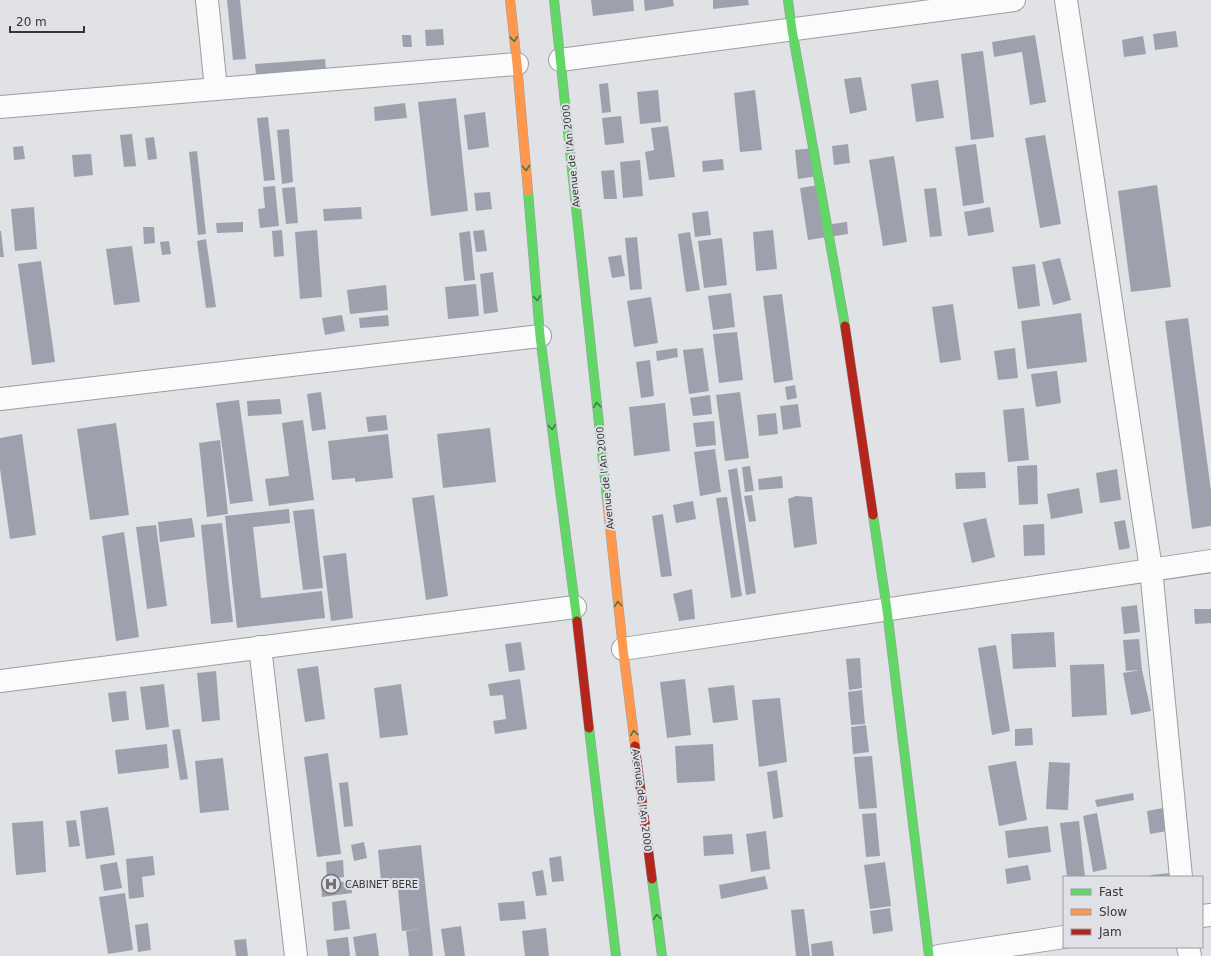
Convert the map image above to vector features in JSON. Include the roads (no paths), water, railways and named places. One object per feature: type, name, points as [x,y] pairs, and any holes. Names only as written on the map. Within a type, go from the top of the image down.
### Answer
[{"type":"main road","points":[[510,0],[517,64],[540,336],[575,607],[616,956]]},
{"type":"main road","name":"Avenue de l'An 2000","points":[[554,0],[623,649],[662,956]]},
{"type":"main road","points":[[788,0],[792,30],[841,302],[887,610],[929,956]]},
{"type":"street","points":[[207,0],[216,89]]},
{"type":"street","points":[[560,60],[1014,0]]},
{"type":"street","points":[[1066,0],[1151,570],[1180,876]]},
{"type":"street","points":[[0,107],[517,64]]},
{"type":"street","points":[[0,400],[540,336]]},
{"type":"street","points":[[623,649],[1211,561]]},
{"type":"street","points":[[0,680],[575,607]]},
{"type":"street","points":[[260,647],[296,956]]},
{"type":"street","points":[[939,956],[1063,937]]},
{"type":"place","name":"CABINET BERE","points":[[331,884]]}]
